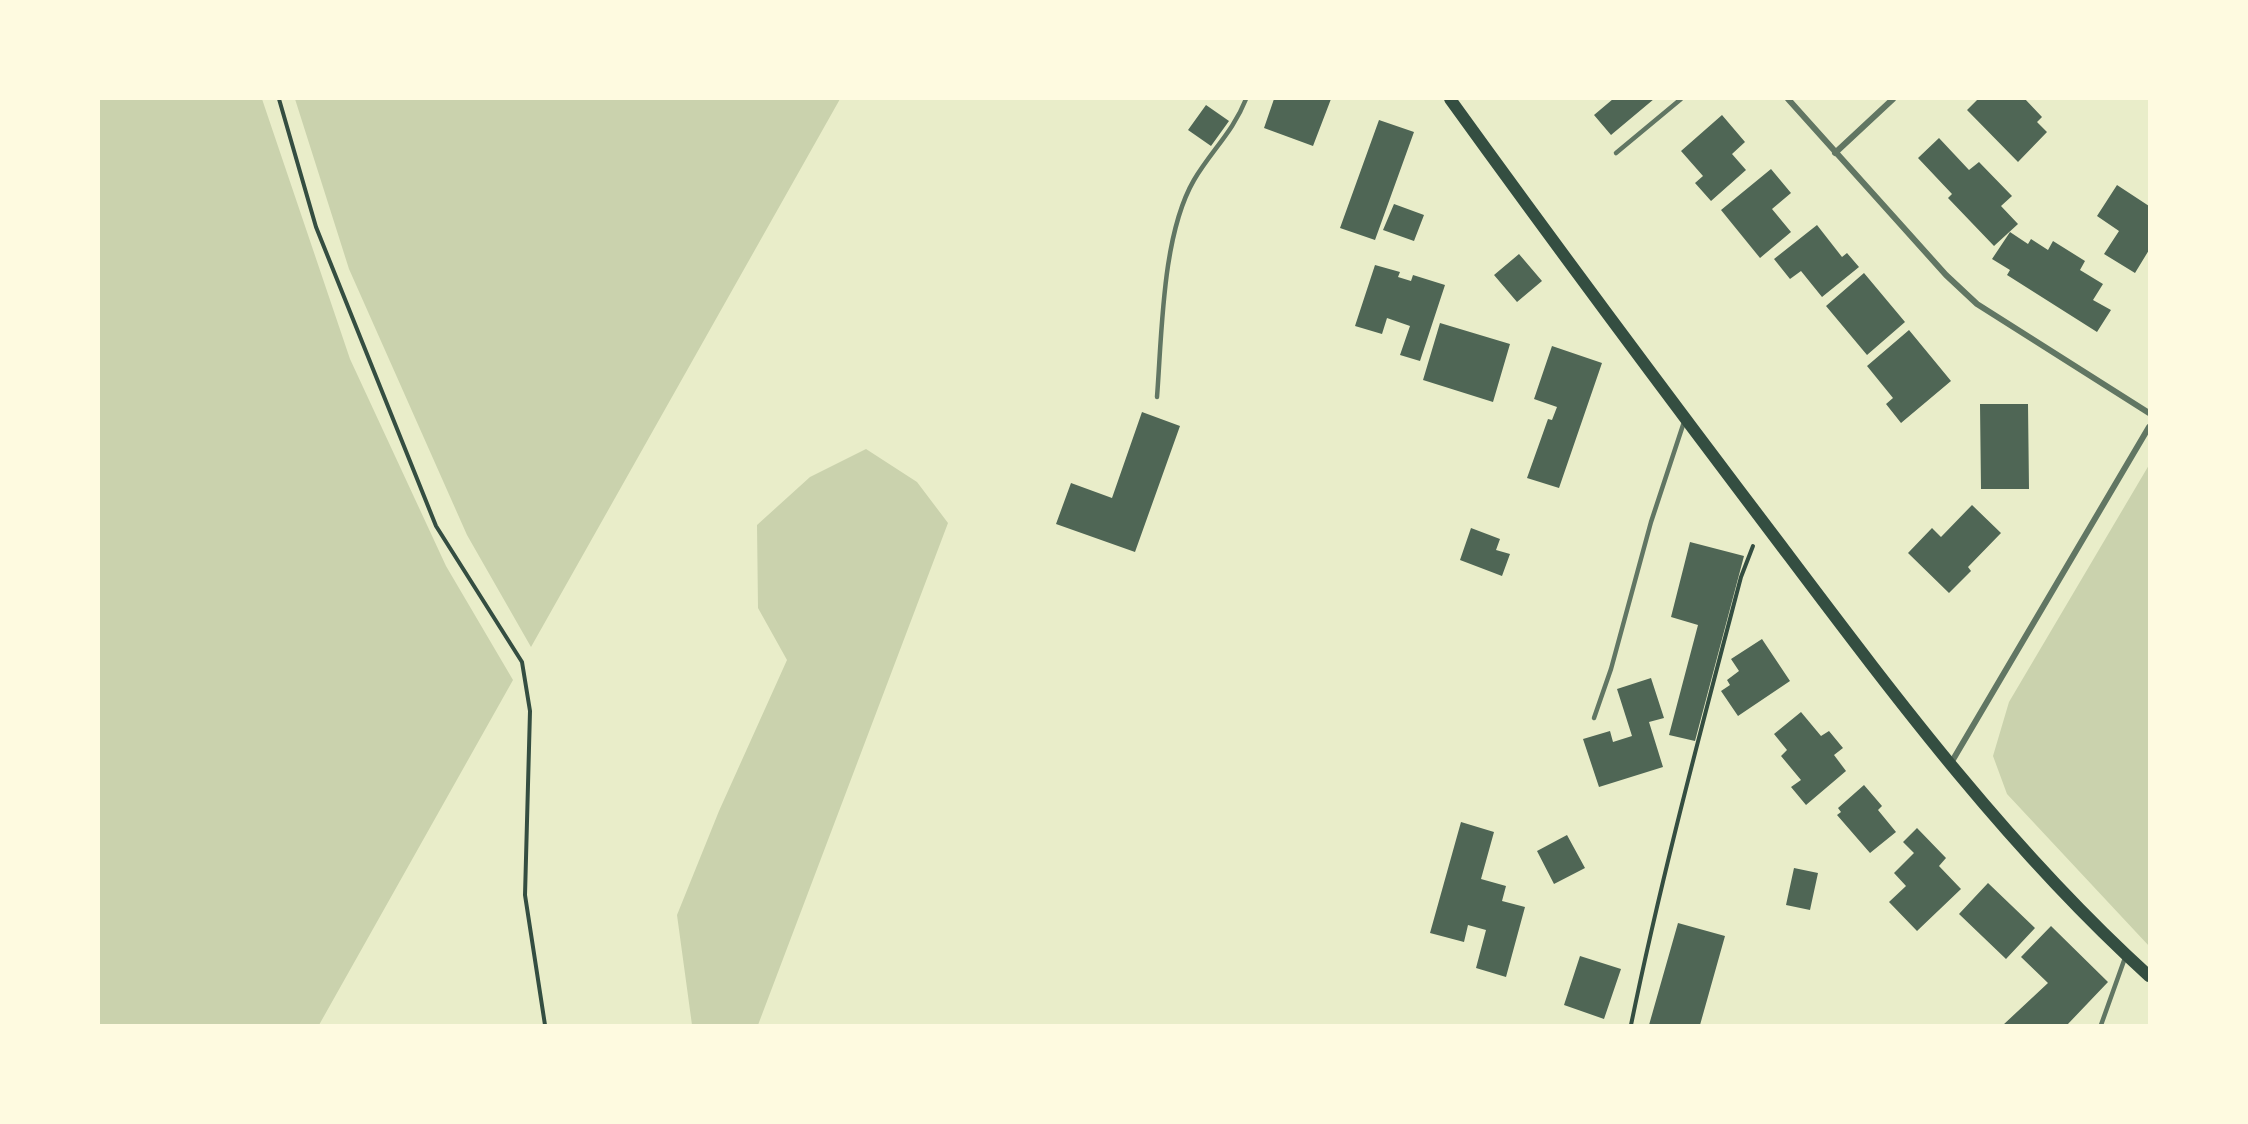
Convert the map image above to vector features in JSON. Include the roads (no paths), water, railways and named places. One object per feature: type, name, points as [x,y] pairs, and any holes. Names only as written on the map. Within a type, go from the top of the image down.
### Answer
[{"type":"main road","points":[[1450,99],[1685,420],[1897,699],[2023,849],[2085,916],[2149,976]]},
{"type":"street","points":[[1788,99],[1946,275],[1977,304],[2149,413]]},
{"type":"street","points":[[1835,153],[1893,99]]},
{"type":"street","points":[[1951,763],[2149,427]]},
{"type":"lane","points":[[1157,397],[1168,262],[1179,216],[1193,180],[1238,119],[1246,99]]},
{"type":"lane","points":[[1616,153],[1681,99]]},
{"type":"lane","points":[[1594,718],[1611,669],[1651,522],[1685,420]]},
{"type":"lane","points":[[2101,1025],[2126,955]]}]
